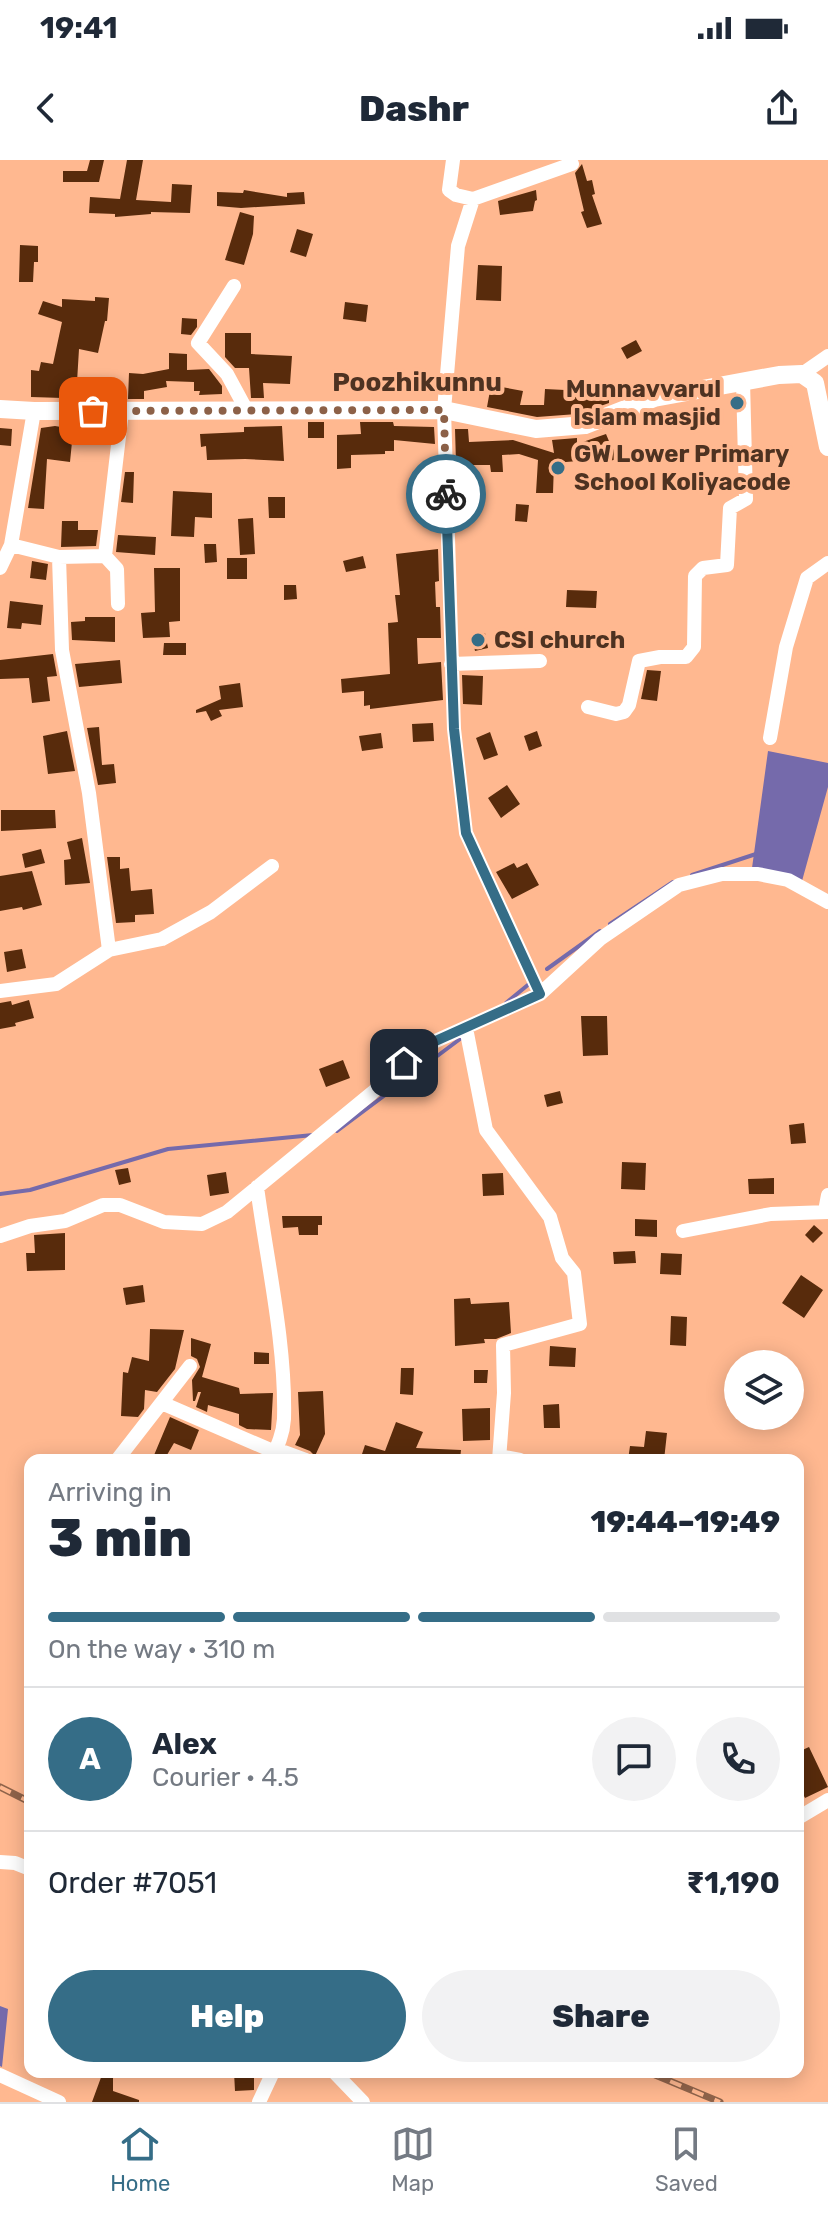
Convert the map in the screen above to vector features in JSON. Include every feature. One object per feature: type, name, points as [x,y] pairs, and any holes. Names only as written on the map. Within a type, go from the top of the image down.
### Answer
[{"type":"main road","points":[[0,409],[444,410],[536,429],[585,425],[654,398],[779,375],[802,374],[815,383],[828,447]]},
{"type":"street","points":[[453,160],[449,190],[473,199],[572,164]]},
{"type":"street","points":[[473,199],[458,246],[444,410],[454,729],[466,833],[540,994]]},
{"type":"street","points":[[234,286],[198,343],[227,374],[247,411]]},
{"type":"street","points":[[802,374],[828,356]]},
{"type":"street","points":[[588,707],[616,714],[624,712],[629,705],[639,661],[686,657],[694,647],[695,576],[703,568],[727,565],[730,508],[746,499],[743,381]]},
{"type":"street","points":[[0,568],[11,545],[34,411]]},
{"type":"street","points":[[105,556],[122,411]]},
{"type":"street","points":[[11,545],[59,557],[105,556],[117,569],[118,604]]},
{"type":"street","points":[[59,557],[62,650],[89,793],[109,950]]},
{"type":"street","points":[[770,738],[786,647],[807,578],[828,563]]},
{"type":"street","points":[[451,664],[540,661]]},
{"type":"street","points":[[0,991],[56,984],[109,950],[162,939],[211,912],[272,866]]},
{"type":"street","points":[[0,1236],[30,1226],[65,1221],[103,1205],[120,1205],[164,1222],[202,1224],[227,1212],[372,1093],[420,1048],[467,1033],[540,994],[600,939],[679,885],[722,874],[758,874],[788,880],[828,902]]},
{"type":"street","points":[[467,1033],[486,1130],[550,1217],[562,1258],[574,1273],[580,1324],[503,1345],[504,1393],[499,1454]]},
{"type":"street","points":[[164,1404],[274,1454],[284,1421],[279,1348],[257,1187]]},
{"type":"street","points":[[683,1231],[771,1214],[826,1212],[828,1195]]},
{"type":"street","points":[[122,1454],[164,1404],[190,1366]]},
{"type":"street","points":[[804,1814],[828,1800]]},
{"type":"street","points":[[0,1862],[24,1867]]},
{"type":"street","points":[[0,2075],[59,2102]]},
{"type":"street","points":[[259,2102],[270,2078]]},
{"type":"street","points":[[340,2078],[363,2102]]},
{"type":"shaded area","points":[[768,751],[828,763],[828,787],[802,881],[752,868]]},
{"type":"shaded area","points":[[0,2006],[8,2009],[2,2067],[0,2066]]},
{"type":"building","points":[[90,160],[104,160],[99,182],[63,182],[63,171],[87,171]]},
{"type":"building","points":[[127,160],[143,160],[136,200],[171,202],[172,184],[192,185],[190,213],[151,212],[115,217],[115,214],[89,213],[90,197],[120,199]]},
{"type":"building","points":[[582,164],[587,181],[592,180],[595,194],[592,195],[602,224],[587,228],[581,212],[584,211],[575,173]]},
{"type":"building","points":[[244,190],[287,197],[287,193],[304,192],[305,204],[241,208],[217,206],[217,192],[243,193]]},
{"type":"building","points":[[536,190],[537,200],[533,211],[500,215],[498,201]]},
{"type":"building","points":[[240,212],[254,216],[253,234],[244,265],[225,260]]},
{"type":"building","points":[[297,229],[313,234],[306,257],[290,252]]},
{"type":"building","points":[[20,245],[38,246],[33,282],[19,282]]},
{"type":"building","points":[[478,265],[502,266],[501,301],[476,300]]},
{"type":"building","points":[[95,297],[109,298],[107,321],[98,353],[79,349],[77,382],[96,383],[95,399],[31,397],[31,370],[39,371],[41,362],[53,364],[62,322],[38,314],[43,301],[62,307],[62,299],[95,301]]},
{"type":"building","points":[[345,302],[368,305],[366,322],[343,319]]},
{"type":"building","points":[[182,318],[197,319],[197,327],[191,335],[181,334]]},
{"type":"building","points":[[225,333],[251,333],[251,354],[292,356],[290,384],[263,383],[264,398],[251,398],[249,368],[235,368],[225,357]]},
{"type":"building","points":[[636,340],[642,351],[627,359],[621,348]]},
{"type":"building","points":[[169,353],[187,354],[187,370],[209,369],[222,386],[222,394],[199,395],[200,391],[194,391],[194,382],[166,381],[167,387],[144,391],[144,399],[128,399],[129,373],[169,369]]},
{"type":"building","points":[[491,385],[523,391],[520,405],[544,405],[545,389],[565,390],[565,387],[578,387],[577,391],[609,391],[609,403],[592,409],[577,409],[577,414],[537,417],[487,407]]},
{"type":"building","points":[[308,422],[324,422],[324,438],[308,438]]},
{"type":"building","points":[[360,422],[434,427],[435,444],[394,440],[394,451],[351,455],[351,468],[337,469],[337,435],[361,434]]},
{"type":"building","points":[[55,426],[85,431],[84,442],[72,442],[70,462],[47,459],[44,509],[28,508],[41,428]]},
{"type":"building","points":[[282,426],[284,461],[207,460],[206,446],[201,447],[200,434],[244,432],[244,427]]},
{"type":"building","points":[[0,428],[12,429],[11,446],[0,445]]},
{"type":"building","points":[[455,429],[468,429],[469,442],[513,440],[554,453],[552,440],[577,438],[577,444],[606,434],[611,446],[572,458],[578,461],[554,463],[553,493],[536,493],[538,460],[519,454],[502,455],[503,472],[491,472],[490,465],[463,465],[461,498],[457,497]]},
{"type":"building","points":[[614,449],[617,459],[606,462],[603,452]]},
{"type":"building","points":[[125,472],[134,472],[133,503],[121,502]]},
{"type":"building","points":[[414,486],[432,487],[431,505],[413,504]]},
{"type":"building","points":[[173,491],[212,493],[212,518],[195,517],[194,537],[171,536]]},
{"type":"building","points":[[268,497],[285,497],[285,518],[269,518]]},
{"type":"building","points":[[516,504],[529,505],[527,522],[515,521]]},
{"type":"building","points":[[253,518],[255,554],[240,555],[238,519]]},
{"type":"building","points":[[62,521],[78,521],[78,530],[98,530],[96,546],[61,547]]},
{"type":"building","points":[[118,535],[156,537],[155,555],[116,552]]},
{"type":"building","points":[[204,544],[216,544],[217,562],[205,563]]},
{"type":"building","points":[[438,549],[439,581],[435,582],[441,638],[417,638],[418,664],[441,662],[443,700],[370,709],[370,705],[364,706],[364,691],[342,693],[341,679],[390,674],[388,623],[398,622],[395,595],[400,595],[396,554]]},
{"type":"building","points":[[363,556],[366,568],[346,572],[343,561]]},
{"type":"building","points":[[227,558],[247,558],[247,579],[227,579]]},
{"type":"building","points":[[32,561],[48,564],[46,580],[30,578]]},
{"type":"building","points":[[154,568],[180,568],[180,621],[169,622],[170,637],[143,638],[141,613],[155,612]]},
{"type":"building","points":[[284,585],[296,585],[297,599],[284,600]]},
{"type":"building","points":[[567,590],[597,591],[596,608],[566,607]]},
{"type":"building","points":[[10,601],[43,605],[41,625],[22,623],[21,629],[7,628]]},
{"type":"building","points":[[85,617],[115,617],[115,642],[72,640],[71,622],[85,621]]},
{"type":"building","points":[[485,633],[488,648],[475,651],[472,636]]},
{"type":"building","points":[[164,643],[186,643],[186,655],[163,655]]},
{"type":"building","points":[[53,654],[57,676],[47,677],[50,701],[32,703],[29,678],[0,679],[0,660]]},
{"type":"building","points":[[120,660],[122,683],[79,687],[75,664]]},
{"type":"building","points":[[647,670],[661,671],[657,701],[641,699]]},
{"type":"building","points":[[462,675],[483,676],[482,705],[463,704]]},
{"type":"building","points":[[240,683],[243,707],[219,710],[222,716],[211,721],[206,711],[196,713],[196,710],[221,699],[219,686]]},
{"type":"building","points":[[433,723],[434,741],[413,742],[412,724]]},
{"type":"building","points":[[99,727],[102,765],[114,764],[116,783],[98,785],[87,728]]},
{"type":"building","points":[[67,731],[75,771],[48,774],[43,736]]},
{"type":"building","points":[[537,731],[542,746],[529,751],[524,736]]},
{"type":"building","points":[[490,732],[498,755],[484,760],[476,738]]},
{"type":"building","points":[[381,733],[383,748],[362,751],[359,736]]},
{"type":"building","points":[[507,785],[520,804],[501,818],[488,798]]},
{"type":"building","points":[[1,810],[55,810],[56,828],[1,831]]},
{"type":"building","points":[[82,838],[90,883],[65,885],[64,860],[71,859],[67,842]]},
{"type":"building","points":[[41,849],[45,863],[25,868],[22,854]]},
{"type":"building","points":[[107,857],[120,857],[120,869],[129,868],[131,891],[152,889],[154,914],[135,915],[135,922],[116,923]]},
{"type":"building","points":[[514,863],[517,868],[527,863],[539,885],[512,899],[496,872]]},
{"type":"building","points":[[32,871],[42,905],[0,911],[0,876]]},
{"type":"building","points":[[22,949],[26,968],[7,972],[4,952]]},
{"type":"building","points":[[29,1000],[34,1018],[0,1029],[0,1003],[11,1001],[12,1005]]},
{"type":"building","points":[[581,1016],[607,1016],[608,1055],[583,1056]]},
{"type":"building","points":[[343,1060],[350,1078],[326,1087],[319,1069]]},
{"type":"building","points":[[560,1091],[563,1103],[547,1107],[544,1095]]},
{"type":"building","points":[[804,1123],[806,1143],[791,1144],[789,1125]]},
{"type":"building","points":[[622,1162],[646,1163],[645,1190],[621,1189]]},
{"type":"building","points":[[128,1168],[131,1182],[119,1185],[115,1170]]},
{"type":"building","points":[[226,1172],[229,1193],[210,1196],[207,1175]]},
{"type":"building","points":[[503,1173],[504,1195],[483,1196],[482,1174]]},
{"type":"building","points":[[774,1178],[774,1194],[749,1194],[748,1179]]},
{"type":"building","points":[[282,1216],[322,1216],[322,1225],[318,1225],[318,1235],[299,1235],[298,1227],[283,1228]]},
{"type":"building","points":[[635,1219],[657,1220],[657,1237],[635,1236]]},
{"type":"building","points":[[814,1225],[823,1233],[813,1243],[805,1235]]},
{"type":"building","points":[[65,1233],[65,1270],[27,1271],[26,1253],[35,1253],[34,1235]]},
{"type":"building","points":[[635,1251],[636,1263],[614,1264],[613,1252]]},
{"type":"building","points":[[661,1253],[682,1254],[681,1275],[660,1274]]},
{"type":"building","points":[[801,1275],[823,1290],[804,1318],[782,1303]]},
{"type":"building","points":[[143,1285],[145,1302],[126,1305],[123,1288]]},
{"type":"building","points":[[470,1298],[471,1304],[509,1302],[511,1333],[496,1339],[484,1339],[485,1343],[455,1346],[454,1299]]},
{"type":"building","points":[[671,1316],[687,1317],[686,1346],[670,1345]]},
{"type":"building","points":[[150,1329],[184,1330],[175,1369],[157,1392],[145,1390],[144,1409],[138,1417],[121,1416],[123,1372],[128,1373],[132,1357],[149,1361]]},
{"type":"building","points":[[191,1338],[211,1344],[202,1377],[239,1388],[240,1394],[273,1393],[271,1430],[247,1429],[239,1425],[239,1414],[208,1405],[207,1412],[196,1407],[201,1392],[193,1401],[192,1380],[200,1367],[197,1359],[191,1356]]},
{"type":"building","points":[[550,1346],[576,1348],[575,1367],[549,1366]]},
{"type":"building","points":[[254,1352],[269,1353],[269,1364],[254,1364]]},
{"type":"building","points":[[401,1368],[414,1368],[413,1395],[400,1394]]},
{"type":"building","points":[[474,1370],[488,1370],[487,1383],[474,1383]]},
{"type":"building","points":[[323,1391],[325,1434],[316,1454],[295,1445],[300,1435],[298,1392]]},
{"type":"building","points":[[559,1404],[560,1428],[544,1428],[543,1405]]},
{"type":"building","points":[[490,1408],[490,1440],[463,1441],[462,1409]]},
{"type":"building","points":[[170,1417],[199,1430],[191,1450],[174,1443],[168,1454],[155,1454]]},
{"type":"building","points":[[396,1422],[423,1432],[416,1448],[461,1450],[461,1454],[362,1454],[365,1445],[385,1451]]},
{"type":"building","points":[[646,1431],[667,1433],[665,1454],[629,1454],[630,1446],[644,1447]]},
{"type":"building","points":[[809,1747],[828,1787],[805,1798],[804,1796],[804,1749]]},
{"type":"building","points":[[101,2078],[113,2078],[113,2091],[139,2100],[139,2102],[92,2102]]},
{"type":"building","points":[[234,2078],[254,2078],[254,2090],[235,2091]]},
{"type":"waterway","points":[[692,875],[756,854]]},
{"type":"waterway","points":[[610,924],[673,882]]},
{"type":"waterway","points":[[547,969],[600,931]]},
{"type":"waterway","points":[[506,1003],[529,984]]},
{"type":"waterway","points":[[337,1131],[464,1036]]},
{"type":"waterway","points":[[0,1194],[30,1190],[168,1149],[313,1135]]},
{"type":"railway","points":[[0,1787],[24,1799]]},
{"type":"railway","points":[[662,2078],[720,2102]]},
{"type":"way so far","points":[[93,411],[444,410],[446,494]]},
{"type":"place","name":"Munnavvarul Islam masjid","points":[[737,403]]},
{"type":"place","name":"GW Lower Primary School Koliyacode","points":[[558,468]]},
{"type":"place","name":"CSI church","points":[[478,640]]},
{"type":"district","name":"Poozhikunnu","points":[[417,382]]},
{"type":"route","points":[[404,1063],[420,1048],[540,994],[466,833],[454,729],[446,494]]}]
